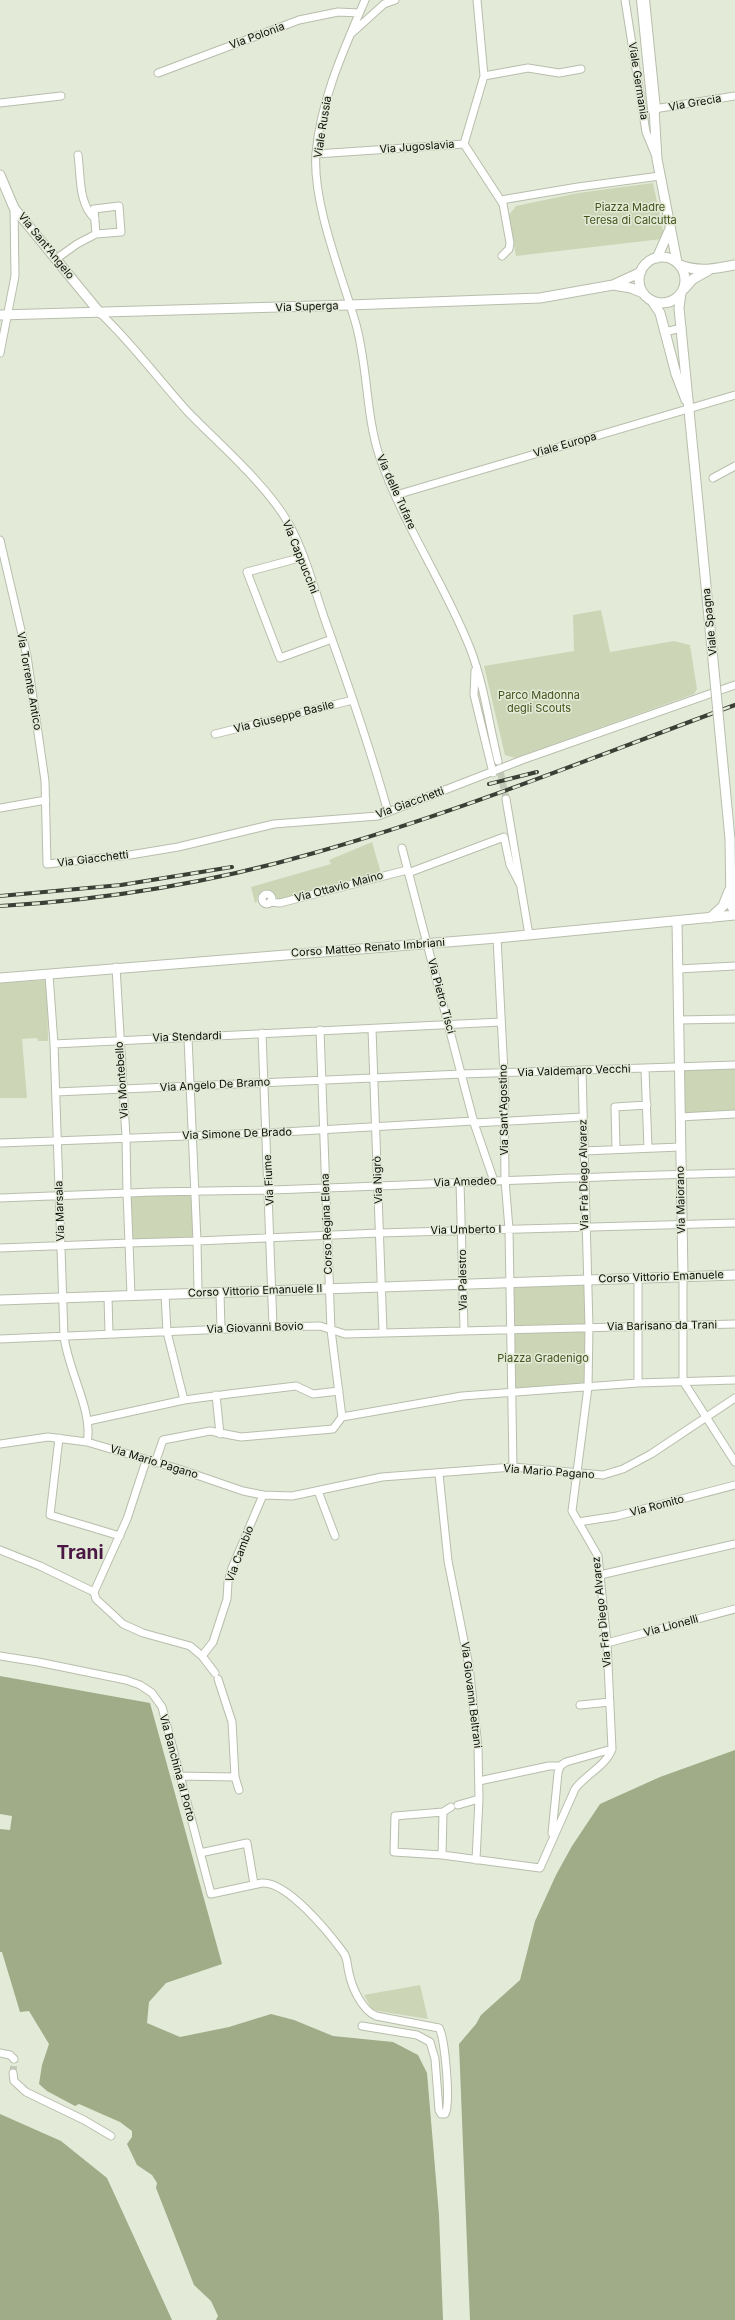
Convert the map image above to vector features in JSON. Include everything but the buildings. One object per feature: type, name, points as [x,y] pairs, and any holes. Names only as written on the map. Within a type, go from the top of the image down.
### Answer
[{"type":"highway","points":[[637,0],[645,25]]},
{"type":"highway","points":[[643,0],[654,109]]},
{"type":"street","name":"Viale Russia","points":[[349,305],[320,196],[316,154],[330,88],[349,36],[365,0]]},
{"type":"street","points":[[349,36],[384,4],[395,0]]},
{"type":"street","points":[[464,144],[484,76],[485,63],[477,0]]},
{"type":"street","name":"Viale Germania","points":[[625,0],[646,132],[657,160]]},
{"type":"street","name":"Via Polonia","points":[[158,73],[299,20],[338,12],[359,13]]},
{"type":"street","points":[[484,76],[528,68],[559,73],[581,69]]},
{"type":"street","points":[[0,103],[61,96]]},
{"type":"street","name":"Via Grecia","points":[[654,109],[735,96]]},
{"type":"street","name":"Viale Germania","points":[[654,109],[657,160],[669,230],[678,264]]},
{"type":"street","name":"Via Jugoslavia","points":[[316,154],[464,144],[501,200],[510,243],[508,249],[502,256]]},
{"type":"street","points":[[78,155],[82,198],[89,214],[95,219]]},
{"type":"street","name":"Via Sant'Angelo","points":[[0,175],[14,208],[100,313]]},
{"type":"street","points":[[501,200],[578,186],[660,176]]},
{"type":"street","points":[[56,259],[77,244],[96,234],[121,232],[119,206],[94,208],[96,234]]},
{"type":"street","points":[[0,353],[4,315],[15,276],[14,208]]},
{"type":"street","points":[[657,258],[669,230]]},
{"type":"street","points":[[709,270],[693,279],[677,298],[666,303],[652,301],[643,293],[640,284],[641,272],[644,266],[657,258],[669,258],[688,268],[709,270],[735,265]]},
{"type":"street","points":[[678,264],[685,279],[683,291]]},
{"type":"street","name":"Via Superga","points":[[4,315],[540,298],[613,285],[641,272]]},
{"type":"street","name":"Via Superga","points":[[613,285],[631,288],[643,293]]},
{"type":"street","name":"Viale Spagna","points":[[683,291],[679,308],[688,387],[688,407],[730,839],[735,871]]},
{"type":"street","name":"Viale Spagna","points":[[652,301],[660,312],[676,374],[688,407]]},
{"type":"street","name":"Via delle Tufare","points":[[349,305],[357,330],[369,414],[383,467],[465,637],[476,667],[498,761]]},
{"type":"street","name":"Via Cappuccini","points":[[100,313],[120,332],[188,411],[232,455],[274,503],[289,524],[303,557],[353,700],[388,812]]},
{"type":"street","points":[[664,332],[682,328]]},
{"type":"street","name":"Viale Europa","points":[[396,495],[688,407],[735,395]]},
{"type":"street","points":[[712,478],[735,466]]},
{"type":"street","name":"Via Torrente Antico","points":[[0,540],[27,656],[46,800],[47,864]]},
{"type":"street","points":[[303,557],[247,572],[280,658],[332,639]]},
{"type":"street","name":"Via delle Tufare","points":[[476,667],[474,695],[493,773]]},
{"type":"street","name":"Via Giacchetti","points":[[47,864],[171,848],[274,824],[373,817],[690,699],[735,685]]},
{"type":"street","name":"Via Giuseppe Basile","points":[[215,734],[353,700]]},
{"type":"street","points":[[506,799],[529,935]]},
{"type":"street","points":[[0,808],[46,800]]},
{"type":"street","name":"Via Ottavio Maino","points":[[270,902],[280,903],[408,872],[504,837],[510,865],[521,886]]},
{"type":"street","name":"Viale Spagna","points":[[730,839],[731,905],[735,912]]},
{"type":"street","name":"Via Pietro Tisci","points":[[402,848],[474,1122],[494,1181]]},
{"type":"street","name":"Viale Spagna","points":[[710,918],[726,901],[731,880]]},
{"type":"street","name":"Corso Matteo Renato Imbriani","points":[[0,978],[49,975],[116,967],[497,938],[677,922],[735,915]]},
{"type":"street","name":"Via Maiorano","points":[[677,922],[680,1174],[683,1276],[683,1381]]},
{"type":"street","name":"Via Sant'Agostino","points":[[497,938],[504,1073],[505,1180],[509,1229],[509,1282]]},
{"type":"street","points":[[678,969],[735,966]]},
{"type":"street","name":"Via Montebello","points":[[116,967],[126,1138],[129,1243]]},
{"type":"street","name":"Via Marsala","points":[[49,975],[54,1044],[58,1140],[64,1336],[68,1361],[88,1421],[87,1442]]},
{"type":"street","points":[[678,1020],[735,1019]]},
{"type":"street","name":"Via Stendardi","points":[[54,1044],[320,1030],[449,1026],[501,1022]]},
{"type":"street","name":"Via Nigrò","points":[[372,1029],[383,1332]]},
{"type":"street","name":"Corso Regina Elena","points":[[320,1030],[331,1330],[342,1417]]},
{"type":"street","name":"Via Fiume","points":[[262,1033],[270,1190],[274,1327]]},
{"type":"street","points":[[188,1038],[198,1292]]},
{"type":"street","name":"Via Valdemaro Vecchi","points":[[374,1078],[735,1065]]},
{"type":"street","points":[[645,1069],[648,1148]]},
{"type":"street","name":"Via Frà Diego Alvarez","points":[[582,1070],[586,1279]]},
{"type":"street","name":"Via Angelo De Bramo","points":[[56,1092],[374,1078]]},
{"type":"street","points":[[616,1149],[615,1107],[647,1105]]},
{"type":"street","points":[[680,1117],[735,1114]]},
{"type":"street","name":"Via Simone De Brado","points":[[0,1143],[266,1133],[583,1117]]},
{"type":"street","points":[[584,1151],[680,1147]]},
{"type":"street","name":"Via Amedeo","points":[[127,1193],[326,1188],[584,1176],[735,1173]]},
{"type":"street","name":"Via Palestro","points":[[460,1182],[464,1329]]},
{"type":"street","points":[[0,1198],[127,1193]]},
{"type":"street","name":"Via Umberto I","points":[[129,1243],[271,1239],[461,1230],[735,1223]]},
{"type":"street","points":[[0,1248],[129,1243],[131,1295]]},
{"type":"street","name":"Corso Vittorio Emanuele","points":[[586,1279],[735,1275]]},
{"type":"street","points":[[638,1278],[638,1384]]},
{"type":"street","points":[[513,1467],[509,1282],[586,1279],[589,1327],[588,1387]]},
{"type":"street","name":"Corso Vittorio Emanuele II","points":[[0,1300],[509,1282]]},
{"type":"street","points":[[220,1292],[221,1329]]},
{"type":"street","points":[[165,1294],[167,1332],[184,1400]]},
{"type":"street","points":[[108,1296],[109,1334]]},
{"type":"street","name":"Via Barisano da Trani","points":[[589,1327],[735,1324]]},
{"type":"street","name":"Via Giovanni Bovio","points":[[0,1339],[320,1326],[345,1334],[510,1328]]},
{"type":"street","points":[[510,1328],[589,1327]]},
{"type":"street","points":[[155,1463],[163,1440],[210,1431],[241,1438],[333,1429],[342,1417],[462,1396],[683,1381],[735,1380]]},
{"type":"street","points":[[683,1381],[735,1462]]},
{"type":"street","points":[[88,1421],[184,1400],[216,1395],[296,1386],[313,1394],[339,1391]]},
{"type":"street","name":"Via Frà Diego Alvarez","points":[[588,1387],[572,1511],[596,1550],[607,1643],[612,1749]]},
{"type":"street","points":[[216,1395],[220,1434]]},
{"type":"street","name":"Via Mario Pagano","points":[[0,1444],[36,1438],[59,1438],[87,1442],[263,1495],[283,1497],[306,1494],[382,1477],[439,1474],[513,1467],[596,1476],[623,1469],[651,1454],[735,1398]]},
{"type":"street","points":[[59,1438],[50,1515],[120,1536]]},
{"type":"street","points":[[146,1461],[120,1536],[94,1592],[96,1599],[126,1626],[188,1645],[202,1656],[216,1676],[232,1722],[235,1777],[239,1790]]},
{"type":"street","name":"Via Giovanni Beltrani","points":[[439,1474],[446,1552],[469,1666],[478,1747],[479,1799],[476,1860]]},
{"type":"street","name":"Via Romito","points":[[578,1522],[617,1516],[735,1485]]},
{"type":"street","points":[[318,1491],[335,1536]]},
{"type":"street","name":"Via Cambio","points":[[202,1656],[213,1642],[227,1599],[228,1582],[232,1568],[263,1495]]},
{"type":"street","points":[[600,1575],[735,1544]]},
{"type":"street","points":[[0,1550],[40,1566],[94,1592]]},
{"type":"street","name":"Via Lionelli","points":[[607,1643],[735,1609]]},
{"type":"street","name":"Via Banchina al Porto","points":[[0,1656],[114,1677],[146,1688],[157,1698],[162,1707],[178,1776],[211,1894],[254,1884]]},
{"type":"street","points":[[580,1704],[610,1702]]},
{"type":"street","points":[[479,1781],[549,1766],[560,1766],[566,1762],[612,1749]]},
{"type":"street","points":[[479,1799],[455,1806],[443,1812],[395,1816],[394,1852],[442,1855],[540,1868],[575,1789],[584,1778],[607,1759],[612,1749]]},
{"type":"street","points":[[551,1841],[560,1766]]},
{"type":"street","points":[[178,1776],[235,1777]]},
{"type":"street","points":[[442,1855],[443,1812]]},
{"type":"street","points":[[200,1853],[247,1843],[254,1884],[270,1883],[286,1892],[297,1901],[347,1957],[349,1976],[358,1996],[371,2014],[434,2026],[440,2030],[448,2098],[447,2111],[445,2114],[441,2114],[439,2110],[435,2059],[428,2040],[417,2035],[362,2026]]},
{"type":"street","points":[[2,2053],[10,2054],[14,2059]]},
{"type":"street","points":[[13,2073],[14,2081],[26,2092],[84,2120],[111,2136]]},
{"type":"green space","name":"Piazza Madre Teresa di Calcutta","points":[[653,183],[664,235],[662,239],[516,256],[509,215],[516,206],[578,193]]},
{"type":"green space","name":"Parco Madonna degli Scouts","points":[[601,610],[610,652],[674,641],[690,645],[697,689],[694,694],[515,758],[505,755],[484,666],[574,651],[573,615]]},
{"type":"green space","points":[[372,842],[381,873],[279,900],[270,890],[264,890],[258,895],[257,902],[255,903],[251,887],[331,864],[329,860]]},
{"type":"green space","points":[[47,980],[48,1041],[38,1041],[37,1038],[22,1039],[27,1098],[0,1098],[0,983]]},
{"type":"green space","points":[[735,1068],[735,1112],[682,1114],[681,1069]]},
{"type":"green space","points":[[193,1193],[195,1239],[131,1241],[129,1195]]},
{"type":"green space","name":"Piazza Gradenigo","points":[[584,1282],[586,1324],[512,1326],[511,1285]]},
{"type":"green space","name":"Piazza Gradenigo","points":[[585,1330],[585,1384],[514,1388],[513,1332]]},
{"type":"green space","points":[[420,1985],[428,2019],[372,2010],[364,1995]]},
{"type":"shaded area","points":[[0,1676],[150,1703],[222,1964],[166,1983],[149,2002],[147,2023],[180,2037],[229,2027],[271,2014],[294,2020],[333,2036],[393,2042],[418,2055],[427,2073],[439,2215],[443,2320],[216,2320],[218,2316],[211,2301],[194,2285],[156,2188],[157,2183],[152,2175],[137,2165],[127,2144],[132,2137],[132,2131],[120,2122],[79,2104],[75,2106],[47,2091],[39,2084],[42,2065],[49,2044],[29,2011],[20,2012],[2,1952],[0,1952]]},
{"type":"shaded area","points":[[735,1750],[735,2320],[470,2320],[459,2044],[476,2024],[481,2015],[520,1980],[535,1921],[556,1875],[572,1846],[600,1804],[660,1777]]},
{"type":"shaded area","points":[[0,2114],[61,2141],[107,2178],[172,2320],[0,2320]]},
{"type":"pier","points":[[0,1814],[12,1816],[10,1830],[0,1829]]},
{"type":"tunnel","points":[[498,761],[506,799]]},
{"type":"tunnel","points":[[13,2073],[14,2059]]},
{"type":"railway","points":[[0,906],[79,899],[158,888],[237,873],[314,853],[421,820],[473,802],[735,705]]},
{"type":"railway","points":[[489,784],[537,772]]},
{"type":"railway","points":[[0,896],[121,885],[232,867]]},
{"type":"district","name":"Trani","points":[[80,1553]]}]
